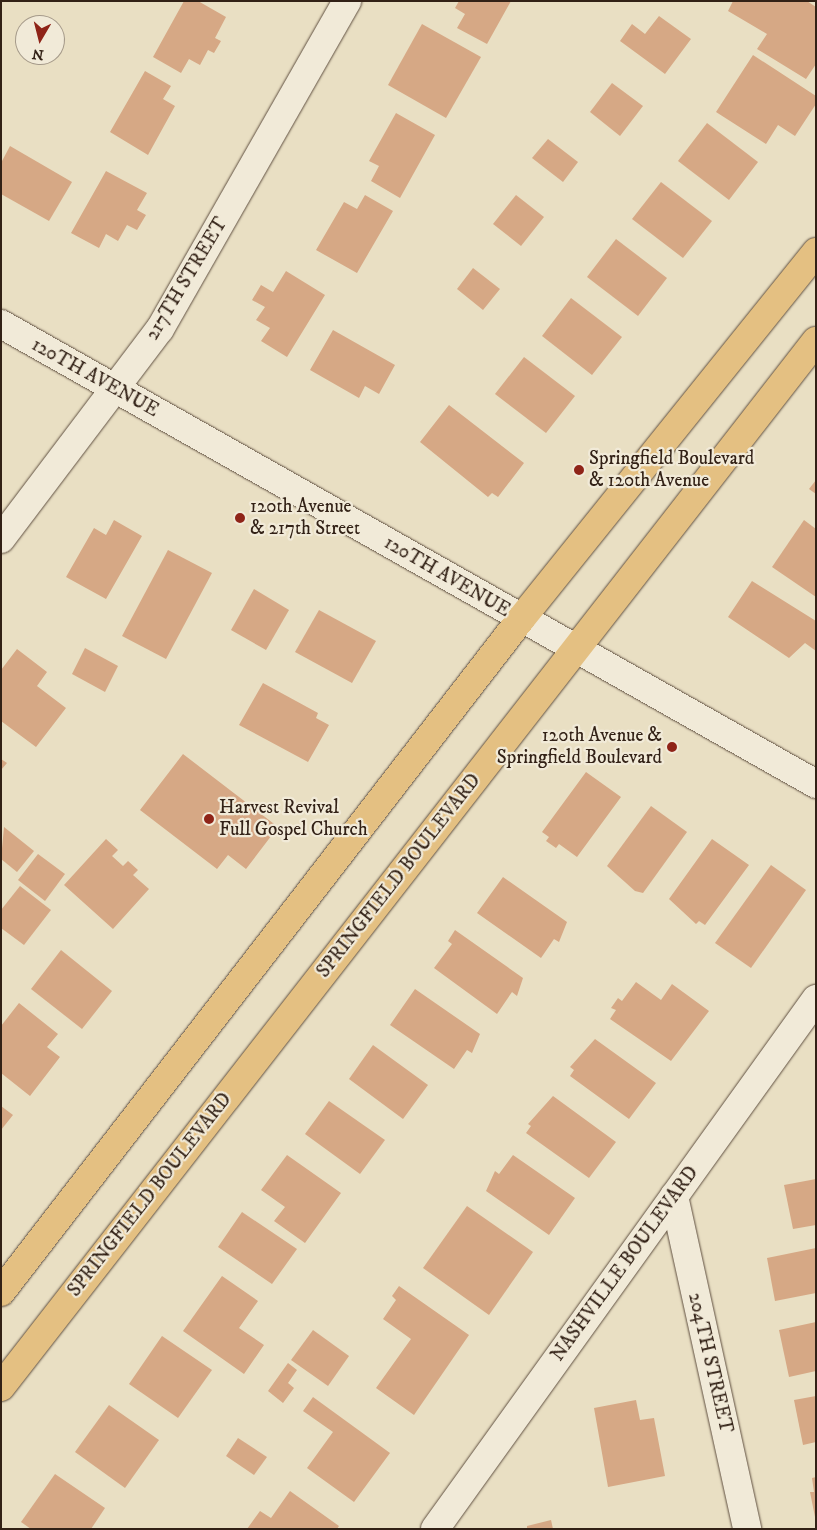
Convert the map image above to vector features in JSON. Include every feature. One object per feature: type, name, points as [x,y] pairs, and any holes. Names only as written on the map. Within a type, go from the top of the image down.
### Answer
[{"type":"main road","points":[[1,1292],[521,620],[816,252]]},
{"type":"main road","name":"SPRINGFIELD BOULEVARD","points":[[1,1387],[573,650],[816,341]]},
{"type":"street","name":"217TH STREET","points":[[1,539],[160,329],[347,1]]},
{"type":"street","name":"120TH AVENUE","points":[[1,324],[573,650],[816,784]]},
{"type":"street","name":"NASHVILLE BOULEVARD","points":[[435,1529],[816,999]]},
{"type":"street","name":"204TH STREET","points":[[674,1196],[748,1529]]},
{"type":"building","points":[[184,1],[198,1],[226,17],[215,38],[221,41],[214,53],[208,50],[200,65],[189,59],[181,73],[153,57]]},
{"type":"building","points":[[459,1],[511,1],[487,44],[457,28],[465,14],[455,8]]},
{"type":"building","points":[[733,1],[807,1],[816,7],[816,64],[806,79],[757,49],[767,34],[728,11]]},
{"type":"building","points":[[659,16],[691,39],[665,74],[620,41],[632,24],[645,34]]},
{"type":"building","points":[[422,24],[481,57],[446,118],[388,85]]},
{"type":"building","points":[[753,55],[816,96],[816,104],[795,136],[778,125],[766,144],[716,112]]},
{"type":"building","points":[[145,71],[171,86],[163,99],[175,106],[148,155],[110,132]]},
{"type":"building","points":[[612,83],[643,106],[620,136],[590,112]]},
{"type":"building","points":[[396,113],[435,135],[400,198],[371,181],[379,166],[369,161]]},
{"type":"building","points":[[707,123],[758,162],[729,200],[678,161]]},
{"type":"building","points":[[548,139],[578,162],[563,182],[532,158]]},
{"type":"building","points":[[10,146],[72,182],[49,221],[1,194],[1,163]]},
{"type":"building","points":[[106,171],[147,193],[137,210],[146,215],[137,230],[127,225],[118,241],[106,234],[99,248],[71,233]]},
{"type":"building","points":[[661,182],[712,221],[683,258],[632,219]]},
{"type":"building","points":[[365,195],[393,211],[357,273],[316,250],[344,202],[357,209]]},
{"type":"building","points":[[516,195],[544,217],[521,246],[493,224]]},
{"type":"building","points":[[616,239],[667,278],[638,316],[587,277]]},
{"type":"building","points":[[473,268],[500,289],[483,310],[457,289]]},
{"type":"building","points":[[286,271],[325,295],[287,357],[261,341],[270,328],[256,320],[265,307],[252,300],[261,285],[273,292]]},
{"type":"building","points":[[571,298],[622,337],[592,375],[542,336]]},
{"type":"building","points":[[333,330],[395,365],[379,394],[365,386],[359,398],[310,370]]},
{"type":"building","points":[[524,357],[575,396],[546,433],[495,394]]},
{"type":"building","points":[[449,405],[524,463],[498,497],[492,493],[488,497],[420,442]]},
{"type":"building","points":[[816,480],[816,494],[809,489]]},
{"type":"building","points":[[114,520],[142,536],[106,599],[66,577],[94,528],[106,535]]},
{"type":"building","points":[[804,520],[816,529],[816,597],[772,567]]},
{"type":"building","points":[[168,550],[212,573],[166,659],[122,636]]},
{"type":"building","points":[[752,581],[816,621],[816,651],[805,643],[789,658],[728,617]]},
{"type":"building","points":[[254,589],[289,610],[266,650],[231,630]]},
{"type":"building","points":[[319,610],[376,641],[352,683],[295,652]]},
{"type":"building","points":[[85,648],[118,666],[105,692],[72,674]]},
{"type":"building","points":[[17,649],[47,672],[37,686],[66,708],[36,747],[1,721],[1,670]]},
{"type":"building","points":[[263,683],[318,713],[316,718],[329,725],[308,762],[239,725]]},
{"type":"building","name":"Harvest Revival Full Gospel Church","points":[[183,754],[278,827],[246,869],[228,855],[217,869],[140,810]]},
{"type":"building","points":[[1,759],[7,763],[1,770]]},
{"type":"building","points":[[586,772],[621,797],[577,857],[559,844],[556,848],[546,841],[549,837],[542,832]]},
{"type":"building","points":[[651,806],[687,832],[643,893],[635,891],[607,866]]},
{"type":"building","points":[[4,827],[34,851],[17,872],[1,859]]},
{"type":"building","points":[[106,839],[118,850],[112,856],[123,866],[128,861],[138,870],[133,875],[149,889],[113,929],[64,885]]},
{"type":"building","points":[[712,839],[749,865],[705,925],[699,921],[696,924],[669,899]]},
{"type":"building","points":[[38,854],[65,874],[45,901],[18,880]]},
{"type":"building","points":[[771,865],[806,890],[751,968],[715,943]]},
{"type":"building","points":[[503,877],[567,922],[559,942],[554,939],[541,958],[477,913]]},
{"type":"building","points":[[20,886],[51,910],[24,945],[1,928],[1,910]]},
{"type":"building","points":[[455,930],[523,978],[517,996],[512,992],[497,1014],[434,968],[452,944],[448,941]]},
{"type":"building","points":[[61,950],[112,991],[82,1029],[31,989]]},
{"type":"building","points":[[636,982],[661,1000],[672,984],[709,1011],[671,1061],[610,1019],[616,1010],[611,1008],[618,998],[622,1001]]},
{"type":"building","points":[[415,989],[480,1034],[472,1053],[467,1050],[454,1069],[390,1025]]},
{"type":"building","points":[[19,1003],[58,1034],[47,1047],[60,1057],[30,1096],[1,1073],[1,1026]]},
{"type":"building","points":[[595,1039],[656,1083],[629,1119],[570,1076],[574,1070],[570,1067]]},
{"type":"building","points":[[373,1045],[428,1085],[403,1119],[349,1079]]},
{"type":"building","points":[[553,1096],[616,1142],[589,1178],[526,1133],[531,1126],[528,1124]]},
{"type":"building","points":[[329,1101],[385,1140],[360,1174],[305,1134]]},
{"type":"building","points":[[1,1106],[13,1115],[1,1130]]},
{"type":"building","points":[[287,1155],[341,1193],[305,1243],[274,1221],[285,1207],[261,1190]]},
{"type":"building","points":[[513,1155],[575,1198],[549,1235],[486,1191],[495,1171],[499,1174]]},
{"type":"building","points":[[816,1179],[816,1225],[793,1229],[784,1185]]},
{"type":"building","points":[[467,1206],[533,1252],[489,1315],[423,1268]]},
{"type":"building","points":[[242,1212],[297,1249],[272,1284],[218,1247]]},
{"type":"building","points":[[816,1248],[816,1293],[775,1301],[767,1258]]},
{"type":"building","points":[[222,1276],[258,1301],[239,1328],[264,1345],[244,1374],[183,1331]]},
{"type":"building","points":[[399,1286],[469,1335],[414,1415],[376,1388],[411,1339],[383,1319],[396,1300],[392,1296]]},
{"type":"building","points":[[816,1322],[816,1371],[789,1377],[779,1330]]},
{"type":"building","points":[[313,1330],[349,1356],[328,1386],[291,1360]]},
{"type":"building","points":[[162,1336],[212,1370],[178,1418],[129,1384]]},
{"type":"building","points":[[288,1363],[297,1370],[288,1383],[294,1388],[283,1403],[268,1391]]},
{"type":"building","points":[[816,1396],[816,1442],[803,1445],[794,1400]]},
{"type":"building","points":[[313,1397],[390,1453],[354,1502],[307,1468],[333,1432],[303,1411]]},
{"type":"building","points":[[636,1400],[640,1420],[654,1418],[665,1476],[608,1487],[594,1408]]},
{"type":"building","points":[[109,1405],[159,1440],[125,1488],[75,1452]]},
{"type":"building","points":[[238,1438],[267,1457],[254,1475],[226,1456]]},
{"type":"building","points":[[55,1474],[105,1508],[91,1529],[31,1529],[21,1522]]},
{"type":"building","points":[[816,1477],[815,1517],[810,1492],[814,1492],[812,1478]]},
{"type":"building","points":[[290,1491],[339,1526],[337,1529],[247,1529],[260,1511],[271,1518]]},
{"type":"building","points":[[551,1520],[553,1529],[527,1529],[527,1526]]},
{"type":"place","name":"Springfield Boulevard & 120th Avenue","points":[[579,470]]},
{"type":"place","name":"120th Avenue & 217th Street","points":[[240,518]]},
{"type":"place","name":"120th Avenue & Springfield Boulevard","points":[[672,747]]},
{"type":"place","name":"Harvest Revival Full Gospel Church","points":[[209,819]]}]
